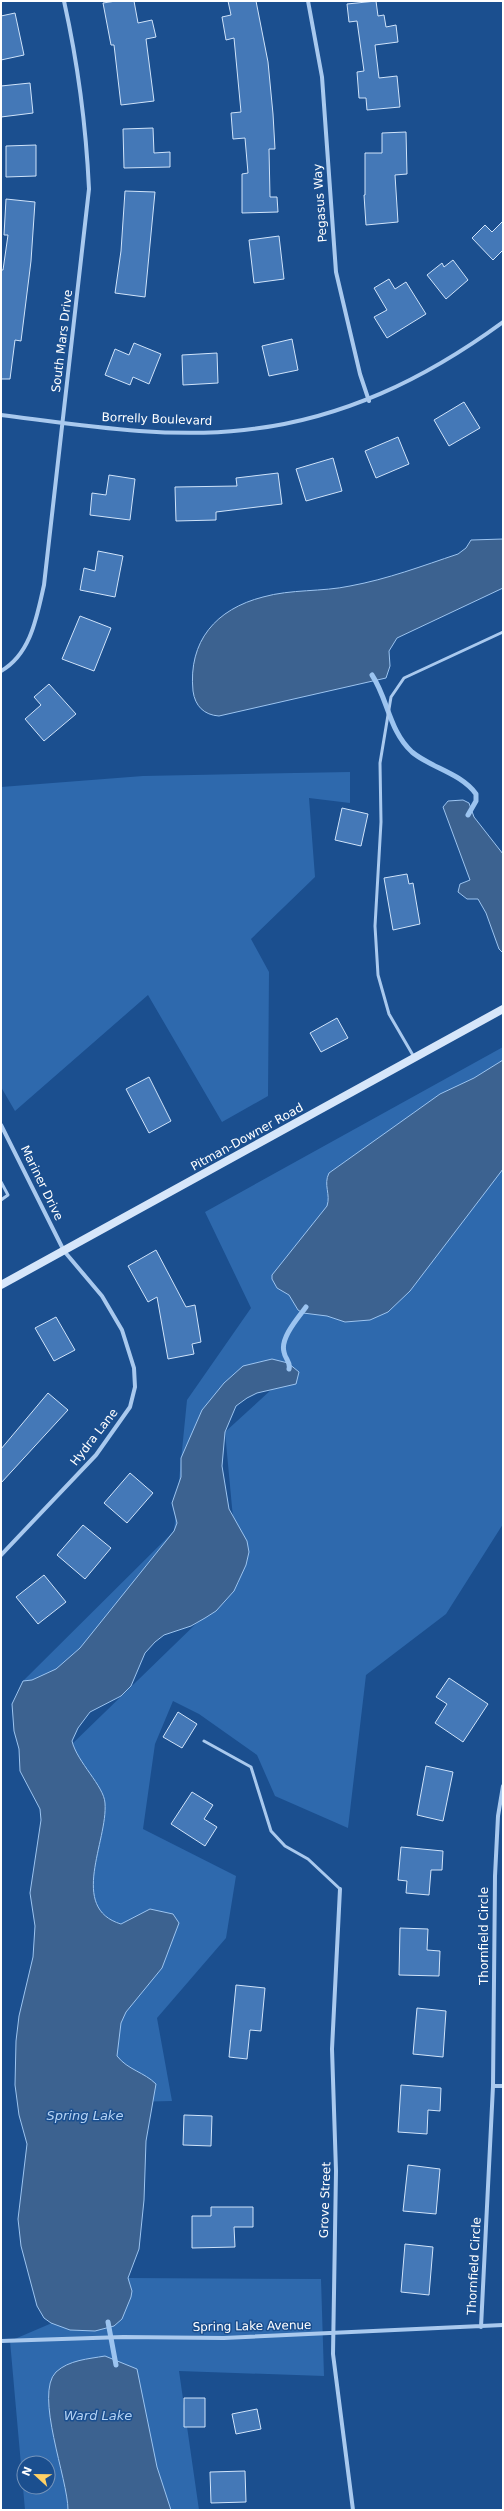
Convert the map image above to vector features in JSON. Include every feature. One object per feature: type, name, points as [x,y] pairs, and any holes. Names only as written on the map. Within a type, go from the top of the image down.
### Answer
[{"type":"street","name":"South Mars Drive","points":[[1,672],[10,666],[24,648],[37,620],[44,585],[89,189],[87,135],[81,89],[64,1]]},
{"type":"street","name":"Pegasus Way","points":[[308,1],[322,77],[336,272],[360,374],[369,401]]},
{"type":"street","name":"Borrelly Boulevard","points":[[1,415],[130,430],[182,432],[244,430],[300,421],[369,401],[418,376],[481,338],[503,322]]},
{"type":"street","name":"Pitman-Downer Road","points":[[1,1285],[503,1009]]},
{"type":"street","name":"Mariner Drive","points":[[1,1125],[64,1251]]},
{"type":"street","name":"Hydra Lane","points":[[1,1556],[96,1455],[130,1407],[135,1387],[134,1368],[122,1330],[102,1296],[64,1251]]},
{"type":"street","name":"Thornfield Circle","points":[[481,2327],[493,2086],[495,1876],[498,1816],[503,1786]]},
{"type":"street","name":"Grove Street","points":[[340,1889],[332,2049],[336,2171],[333,2334],[335,2374],[353,2510]]},
{"type":"street","points":[[493,2086],[503,2086]]},
{"type":"street","name":"Spring Lake Avenue","points":[[1,2341],[123,2337],[224,2338],[503,2326]]},
{"type":"lane","points":[[415,1058],[389,1014],[378,975],[375,926],[381,822],[380,763],[391,697],[404,678],[503,632]]},
{"type":"lane","points":[[1,1182],[8,1196],[1,1200]]},
{"type":"lane","points":[[204,1741],[251,1767],[271,1831],[285,1846],[308,1859],[340,1889]]},
{"type":"shaded area","points":[[350,772],[350,803],[309,798],[315,877],[251,939],[269,972],[268,1096],[222,1122],[148,995],[15,1111],[1,1087],[1,787],[143,776]]},
{"type":"shaded area","points":[[503,1047],[503,1524],[446,1614],[366,1675],[348,1828],[275,1796],[257,1755],[199,1714],[173,1701],[155,1744],[143,1829],[236,1876],[226,1938],[157,2018],[172,2101],[129,2102],[101,2046],[169,1936],[91,1915],[70,1746],[239,1582],[225,1432],[295,1368],[243,1366],[183,1565],[19,1749],[23,1681],[174,1531],[187,1400],[251,1308],[205,1212]]},
{"type":"shaded area","points":[[128,2278],[321,2279],[324,2376],[179,2371],[199,2510],[25,2510],[24,2495],[56,2495],[56,2455],[20,2455],[10,2341],[52,2323],[125,2311]]},
{"type":"water","points":[[503,539],[503,588],[397,638],[389,651],[390,666],[386,678],[219,716],[205,712],[198,705],[193,691],[193,673],[195,657],[201,642],[208,630],[219,619],[246,602],[274,594],[339,588],[378,580],[458,554],[466,548],[471,540]]},
{"type":"water","points":[[463,800],[469,803],[474,817],[503,854],[503,953],[499,949],[486,913],[478,899],[467,899],[458,892],[460,884],[470,880],[443,807],[448,801]]},
{"type":"water","points":[[503,1060],[503,1169],[410,1291],[388,1312],[370,1320],[345,1322],[327,1316],[303,1313],[298,1310],[289,1295],[277,1288],[272,1279],[272,1275],[327,1206],[327,1177],[329,1173],[440,1094],[474,1078]]},
{"type":"water","name":"Spring Lake","points":[[272,1359],[288,1363],[299,1372],[296,1384],[257,1393],[247,1398],[236,1406],[225,1432],[222,1466],[229,1509],[247,1541],[249,1552],[246,1565],[234,1591],[216,1611],[191,1626],[164,1635],[155,1642],[145,1653],[131,1686],[121,1696],[90,1712],[78,1728],[72,1741],[79,1757],[104,1796],[104,1818],[94,1872],[93,1889],[97,1904],[105,1916],[121,1924],[150,1909],[173,1914],[179,1923],[162,1968],[126,2012],[121,2023],[117,2056],[126,2065],[156,2084],[146,2141],[144,2200],[139,2249],[128,2278],[132,2291],[131,2297],[122,2319],[114,2326],[95,2331],[70,2330],[51,2323],[44,2318],[37,2306],[21,2246],[18,2219],[27,2144],[19,2115],[15,2085],[16,2041],[19,2016],[33,1957],[35,1926],[30,1893],[41,1820],[40,1809],[20,1771],[19,1749],[14,1731],[12,1704],[23,1681],[32,1680],[56,1669],[80,1648],[174,1531],[177,1523],[172,1503],[181,1477],[181,1458],[202,1410],[224,1383],[243,1366]]},
{"type":"water","name":"Ward Lake","points":[[105,2356],[137,2369],[157,2467],[171,2510],[68,2510],[67,2496],[50,2417],[50,2383],[56,2372],[73,2362]]},
{"type":"building","points":[[134,1],[138,23],[152,20],[156,37],[146,39],[154,101],[121,105],[114,45],[111,45],[103,3]]},
{"type":"building","points":[[228,1],[256,1],[268,62],[273,114],[275,149],[269,149],[270,197],[277,197],[278,212],[242,213],[242,174],[248,173],[245,138],[233,139],[231,113],[241,112],[234,38],[226,40],[222,17],[231,15]]},
{"type":"building","points":[[376,1],[378,16],[384,15],[386,27],[396,25],[398,42],[375,45],[379,78],[397,76],[400,107],[367,110],[366,98],[359,98],[357,72],[364,71],[357,21],[349,22],[347,4]]},
{"type":"building","points":[[15,13],[24,55],[1,60],[1,16]]},
{"type":"building","points":[[30,83],[33,113],[1,117],[1,86]]},
{"type":"building","points":[[153,128],[154,153],[170,152],[170,167],[124,168],[123,129]]},
{"type":"building","points":[[406,132],[407,174],[395,175],[398,222],[366,225],[364,195],[365,153],[382,153],[382,133]]},
{"type":"building","points":[[36,145],[36,176],[6,177],[6,146]]},
{"type":"building","points":[[125,191],[155,192],[145,297],[115,293],[121,251]]},
{"type":"building","points":[[6,199],[35,202],[31,261],[21,341],[15,340],[10,379],[1,379],[1,270],[3,270],[8,235],[4,235]]},
{"type":"building","points":[[503,221],[503,250],[493,260],[472,238],[485,225],[492,232]]},
{"type":"building","points":[[279,236],[284,279],[254,283],[249,240]]},
{"type":"building","points":[[453,260],[468,280],[446,299],[427,275],[442,263],[444,267]]},
{"type":"building","points":[[389,279],[395,289],[406,282],[426,314],[387,338],[374,317],[387,310],[374,288]]},
{"type":"building","points":[[292,339],[298,370],[269,376],[262,346]]},
{"type":"building","points":[[134,343],[161,354],[149,384],[133,377],[130,385],[105,375],[115,349],[129,355]]},
{"type":"building","points":[[217,353],[218,383],[183,385],[182,355]]},
{"type":"building","points":[[464,402],[480,428],[449,446],[434,420]]},
{"type":"building","points":[[398,437],[409,464],[376,478],[365,451]]},
{"type":"building","points":[[333,458],[342,491],[306,501],[296,469]]},
{"type":"building","points":[[278,473],[282,504],[216,512],[216,520],[176,521],[175,487],[237,486],[236,478]]},
{"type":"building","points":[[109,475],[135,479],[130,520],[90,515],[92,493],[106,495]]},
{"type":"building","points":[[98,551],[123,556],[115,597],[80,590],[84,568],[95,571]]},
{"type":"building","points":[[80,616],[111,628],[94,671],[62,659]]},
{"type":"building","points":[[49,684],[76,714],[44,741],[25,719],[41,705],[34,697]]},
{"type":"building","points":[[342,808],[368,814],[361,846],[335,840]]},
{"type":"building","points":[[407,874],[409,884],[413,883],[420,924],[393,930],[384,878]]},
{"type":"building","points":[[337,1018],[348,1038],[321,1052],[310,1033]]},
{"type":"building","points":[[149,1077],[171,1121],[149,1133],[126,1089]]},
{"type":"building","points":[[156,1250],[186,1307],[195,1305],[201,1342],[192,1344],[194,1354],[168,1359],[157,1297],[148,1302],[128,1266]]},
{"type":"building","points":[[56,1317],[75,1350],[54,1361],[35,1328]]},
{"type":"building","points":[[48,1393],[68,1410],[1,1483],[1,1449]]},
{"type":"building","points":[[130,1473],[153,1493],[127,1523],[104,1503]]},
{"type":"building","points":[[83,1525],[111,1548],[85,1579],[57,1555]]},
{"type":"building","points":[[44,1575],[66,1602],[38,1624],[16,1597]]},
{"type":"building","points":[[449,1678],[488,1704],[463,1742],[435,1723],[447,1704],[436,1697]]},
{"type":"building","points":[[178,1712],[197,1724],[182,1748],[163,1737]]},
{"type":"building","points":[[426,1766],[453,1772],[443,1821],[417,1815]]},
{"type":"building","points":[[192,1792],[213,1805],[204,1819],[217,1827],[205,1846],[171,1824]]},
{"type":"building","points":[[401,1847],[443,1851],[442,1870],[431,1870],[429,1895],[406,1893],[407,1881],[398,1880]]},
{"type":"building","points":[[400,1928],[428,1929],[427,1950],[440,1951],[439,1976],[399,1975]]},
{"type":"building","points":[[236,1985],[265,1988],[261,2031],[250,2030],[247,2059],[229,2057]]},
{"type":"building","points":[[417,2008],[446,2011],[443,2057],[413,2054]]},
{"type":"building","points":[[401,2085],[441,2088],[440,2111],[428,2110],[427,2134],[398,2132]]},
{"type":"building","points":[[184,2115],[212,2116],[211,2146],[183,2145]]},
{"type":"building","points":[[408,2165],[440,2169],[436,2214],[403,2211]]},
{"type":"building","points":[[211,2207],[253,2207],[253,2227],[234,2227],[235,2247],[192,2248],[192,2216],[211,2216]]},
{"type":"building","points":[[405,2244],[433,2247],[429,2295],[401,2292]]},
{"type":"building","points":[[184,2398],[205,2398],[205,2427],[184,2427]]},
{"type":"building","points":[[257,2409],[261,2429],[236,2434],[232,2414]]},
{"type":"building","points":[[245,2471],[246,2502],[211,2503],[210,2472]]},
{"type":"waterway","points":[[372,675],[382,694],[393,725],[404,744],[420,758],[462,781],[476,794],[476,801],[468,815]]},
{"type":"waterway","points":[[289,1369],[289,1364],[285,1357],[283,1346],[290,1328],[306,1307]]},
{"type":"waterway","points":[[108,2322],[116,2365]]}]
